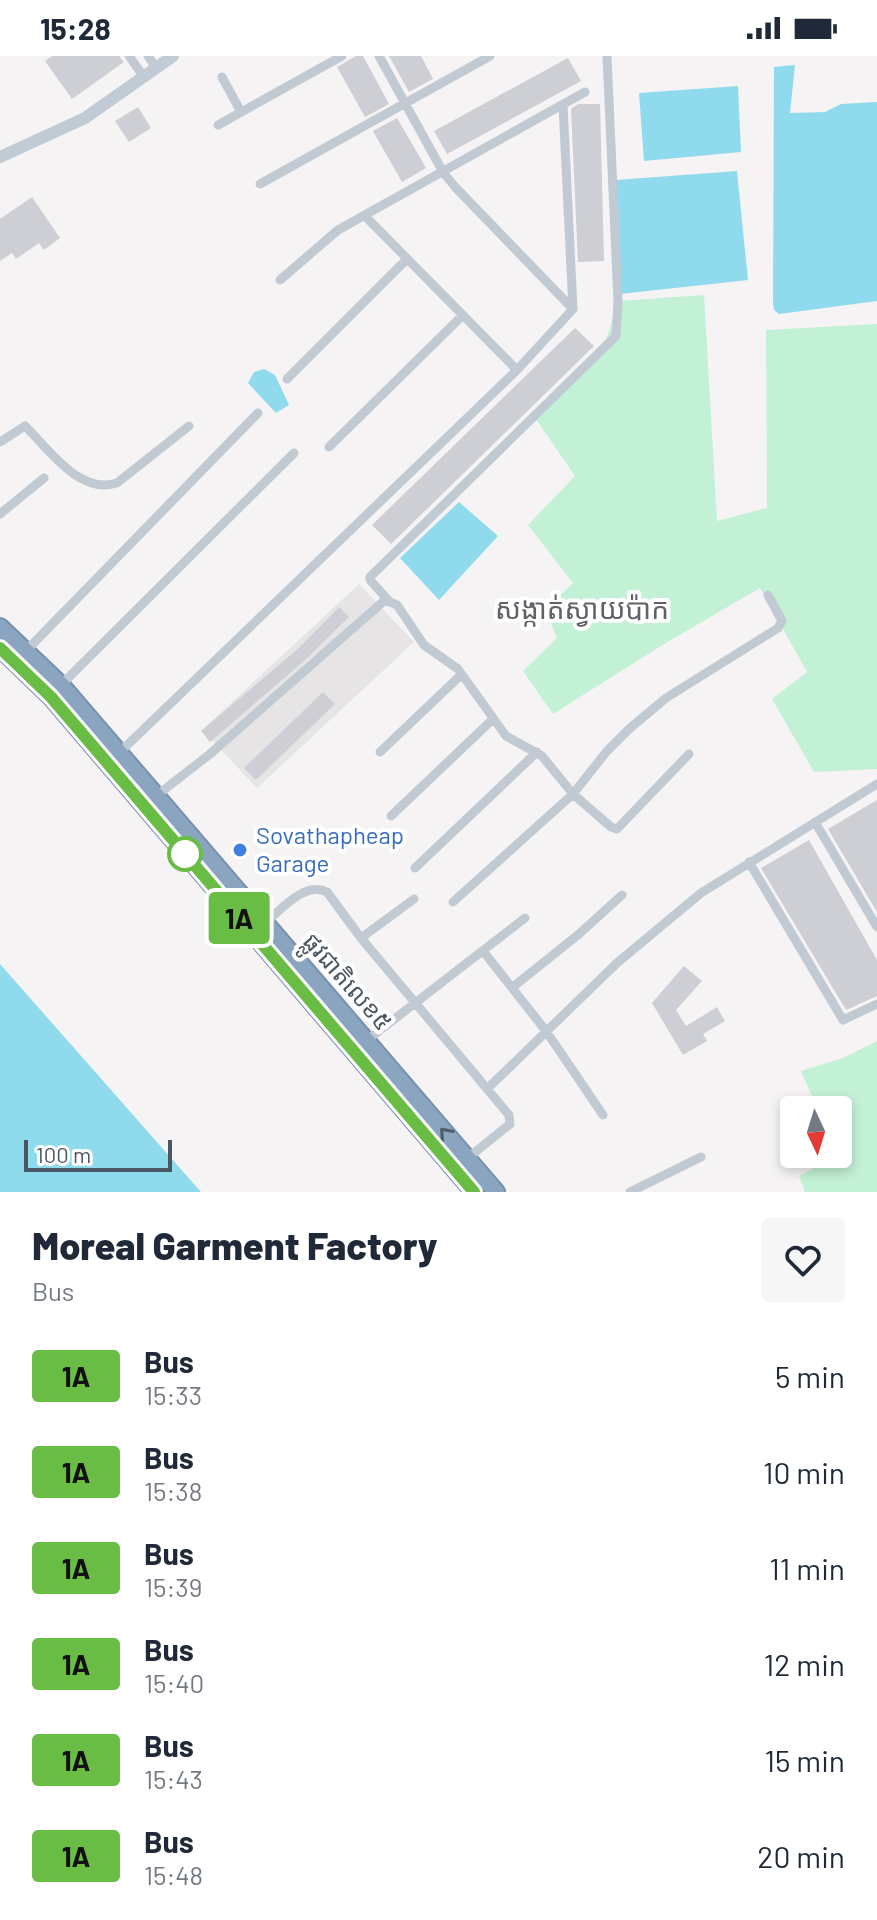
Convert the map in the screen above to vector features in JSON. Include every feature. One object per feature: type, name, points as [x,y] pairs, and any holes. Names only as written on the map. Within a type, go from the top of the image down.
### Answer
[{"type":"highway","name":"ផ្លូវជាតិលេខ៥","points":[[0,627],[45,690],[156,796],[176,832]]},
{"type":"highway","name":"ផ្លូវជាតិលេខ៥","points":[[0,648],[21,656],[61,685],[113,758],[460,1164],[496,1192]]},
{"type":"highway","name":"ផ្លូវជាតិលេខ៥","points":[[247,914],[265,923],[366,1041],[460,1164],[474,1192]]},
{"type":"street","points":[[129,56],[144,77]]},
{"type":"street","points":[[148,56],[156,68]]},
{"type":"street","points":[[0,157],[85,118],[173,56]]},
{"type":"street","points":[[218,125],[342,56]]},
{"type":"street","points":[[379,56],[443,172],[476,211],[573,309]]},
{"type":"street","points":[[260,184],[490,56]]},
{"type":"street","points":[[607,56],[618,301],[616,336],[370,580],[389,601],[397,605],[424,645],[452,664],[492,720],[511,740],[537,752],[573,794],[616,829],[689,754]]},
{"type":"street","points":[[222,77],[241,112]]},
{"type":"street","points":[[280,280],[324,239],[585,92]]},
{"type":"street","points":[[113,758],[517,370],[573,309],[563,105]]},
{"type":"street","points":[[365,216],[517,370]]},
{"type":"street","points":[[287,379],[407,259]]},
{"type":"street","points":[[329,447],[463,315]]},
{"type":"street","points":[[21,656],[258,413]]},
{"type":"street","points":[[0,442],[25,426],[81,480],[110,485],[117,483],[189,426]]},
{"type":"street","points":[[61,685],[294,453]]},
{"type":"street","points":[[0,514],[44,478]]},
{"type":"street","points":[[453,902],[573,794],[629,729],[666,698],[778,628],[782,621],[768,595]]},
{"type":"street","points":[[156,796],[210,754],[385,600],[389,601]]},
{"type":"street","points":[[380,752],[461,675]]},
{"type":"street","points":[[391,816],[492,720]]},
{"type":"street","points":[[415,868],[537,752]]},
{"type":"street","points":[[487,1089],[617,963],[701,893],[877,784]]},
{"type":"street","points":[[815,822],[877,927]]},
{"type":"street","points":[[749,862],[843,1020],[877,1004]]},
{"type":"street","points":[[265,923],[306,890],[320,888],[327,892],[361,938],[509,1115],[510,1124],[460,1164]]},
{"type":"street","points":[[513,987],[622,895]]},
{"type":"street","points":[[361,938],[414,899]]},
{"type":"street","points":[[366,1041],[525,918]]},
{"type":"street","points":[[483,951],[546,1031],[603,1115]]},
{"type":"street","points":[[630,1192],[701,1157]]},
{"type":"shaded area","points":[[359,584],[414,642],[257,788],[202,730]]},
{"type":"green space","points":[[704,295],[717,521],[767,508],[766,330],[877,324],[877,769],[814,772],[772,699],[807,672],[760,588],[553,714],[523,671],[557,638],[545,610],[573,583],[528,525],[575,476],[536,419],[600,357],[619,301]]},
{"type":"green space","points":[[877,1041],[877,1192],[805,1192],[799,1176],[814,1168],[852,1168],[852,1096],[812,1096],[801,1071],[843,1058]]},
{"type":"water","points":[[795,65],[790,113],[825,112],[841,104],[877,102],[877,301],[779,314],[774,310],[774,67]]},
{"type":"water","points":[[738,86],[741,152],[644,161],[639,93]]},
{"type":"water","points":[[737,171],[748,280],[620,294],[616,180]]},
{"type":"water","points":[[264,369],[275,375],[289,405],[276,413],[248,383],[254,372]]},
{"type":"water","points":[[459,502],[498,536],[439,600],[400,558]]},
{"type":"water","points":[[0,964],[201,1192],[0,1192]]},
{"type":"building","points":[[52,56],[119,56],[124,62],[72,99],[45,61]]},
{"type":"building","points":[[356,56],[363,56],[389,104],[365,117],[337,67]]},
{"type":"building","points":[[389,56],[421,56],[433,79],[409,92]]},
{"type":"building","points":[[568,58],[581,81],[447,154],[434,131]]},
{"type":"building","points":[[578,104],[600,104],[604,261],[578,262],[571,109]]},
{"type":"building","points":[[138,107],[151,128],[129,142],[115,121]]},
{"type":"building","points":[[397,118],[426,168],[402,182],[373,131]]},
{"type":"building","points":[[32,197],[60,238],[44,250],[39,243],[16,259],[12,253],[0,261],[0,219]]},
{"type":"building","points":[[575,328],[594,346],[391,544],[372,525]]},
{"type":"building","points":[[339,607],[349,617],[304,661],[210,742],[201,731],[299,648]]},
{"type":"building","points":[[323,692],[335,704],[256,780],[244,768]]},
{"type":"building","points":[[877,800],[877,912],[828,829]]},
{"type":"building","points":[[809,840],[877,960],[877,996],[846,1010],[761,868]]},
{"type":"building","points":[[684,966],[702,981],[676,1010],[686,1026],[717,1007],[725,1021],[703,1034],[707,1041],[683,1055],[652,1003]]},
{"type":"bus line","name":"1A","points":[[0,648],[51,697],[474,1192]]},
{"type":"place","name":"Sovathapheap Garage","points":[[240,850]]},
{"type":"district","name":"សង្កាត់ស្វាយប៉ាក","points":[[582,609]]}]
